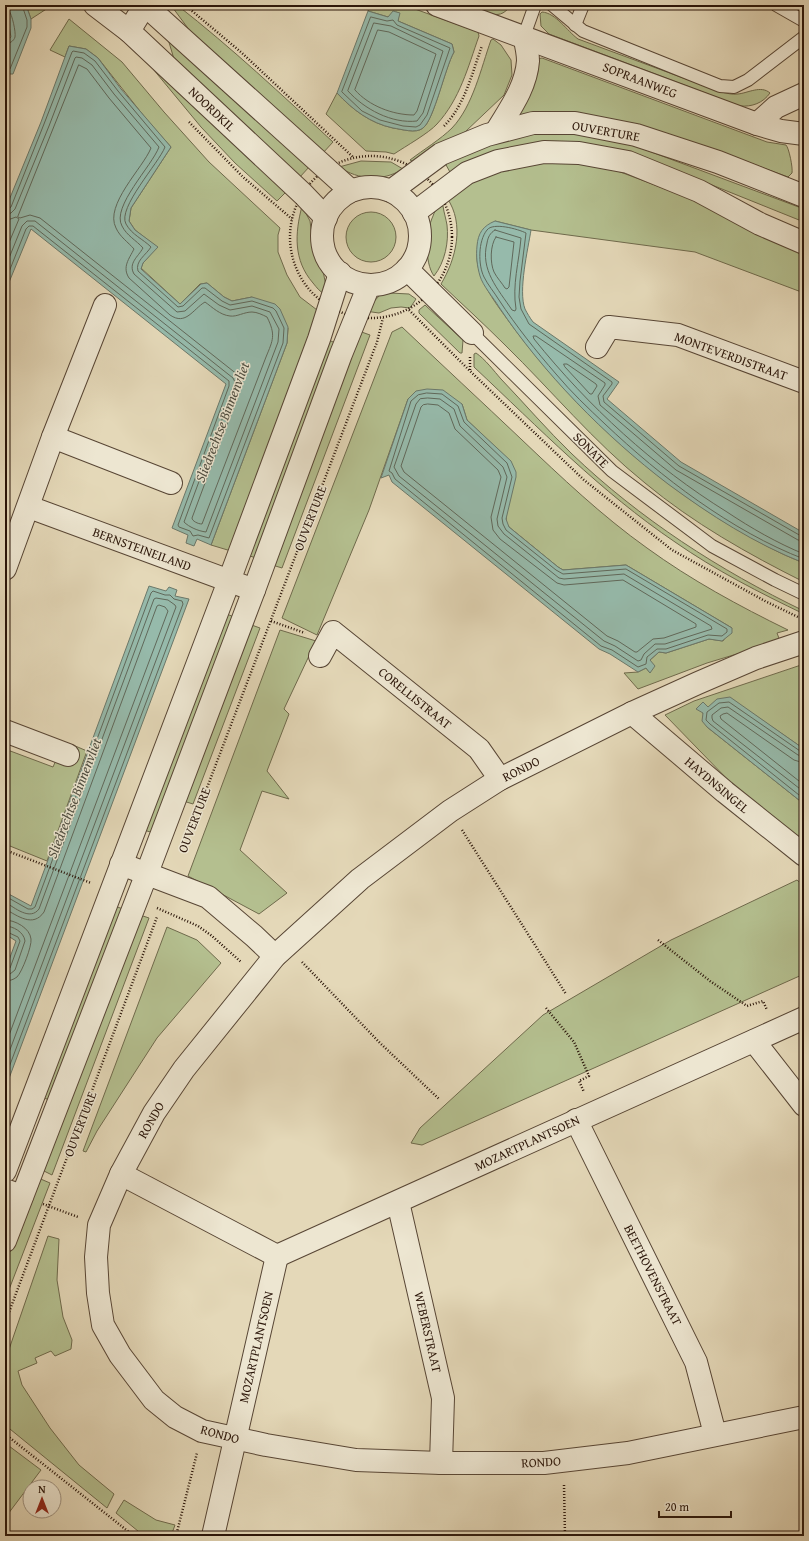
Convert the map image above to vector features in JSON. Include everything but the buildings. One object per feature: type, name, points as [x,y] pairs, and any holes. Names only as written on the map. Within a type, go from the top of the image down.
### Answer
[{"type":"street","name":"NOORDKIL","points":[[95,5],[129,31],[303,194],[326,218]]},
{"type":"street","points":[[129,31],[145,5],[351,191]]},
{"type":"street","name":"SOPRAANWEG","points":[[437,5],[524,36],[757,124],[781,131],[804,134]]},
{"type":"street","points":[[496,132],[523,85],[528,61],[524,36]]},
{"type":"street","points":[[757,124],[776,106],[804,94]]},
{"type":"street","name":"OUVERTURE","points":[[391,191],[441,154],[496,132],[533,123],[575,123],[636,135],[718,162],[804,196]]},
{"type":"street","name":"OUVERTURE","points":[[414,213],[467,173],[498,161],[544,152],[579,153],[628,162],[700,191],[760,224],[804,243]]},
{"type":"street","points":[[371,187],[391,191],[404,200],[414,213],[420,232],[419,242],[413,261],[407,269],[390,281],[370,285],[354,281],[340,273],[327,258],[322,233],[326,218],[332,207],[340,198],[351,191],[371,187]]},
{"type":"street","name":"SONATE","points":[[407,269],[472,332]]},
{"type":"street","points":[[5,1171],[101,887],[121,864],[229,581],[340,273]]},
{"type":"street","name":"OUVERTURE","points":[[5,1241],[14,1193],[147,873],[341,354],[370,285]]},
{"type":"street","points":[[5,569],[105,305]]},
{"type":"street","name":"MONTEVERDISTRAAT","points":[[597,347],[609,327],[678,334],[804,382]]},
{"type":"street","points":[[54,437],[171,483]]},
{"type":"street","name":"BERNSTEINEILAND","points":[[29,507],[254,590]]},
{"type":"street","name":"CORELLISTRAAT","points":[[324,650],[333,632],[479,749],[500,779]]},
{"type":"street","name":"RONDO","points":[[804,642],[756,658],[632,713],[500,779],[450,811],[360,879],[281,951],[184,1068],[154,1113],[121,1174],[99,1225],[96,1257],[98,1293],[103,1325],[120,1355],[154,1400],[175,1417],[202,1432],[356,1460],[441,1463],[544,1463],[628,1453],[804,1417]]},
{"type":"street","name":"HAYDNSINGEL","points":[[632,713],[725,792],[804,855]]},
{"type":"street","points":[[5,731],[68,755]]},
{"type":"street","points":[[121,864],[208,897],[254,936],[281,951]]},
{"type":"street","name":"MOZARTPLANTSOEN","points":[[213,1536],[277,1256],[804,1018]]},
{"type":"street","points":[[754,1041],[804,1105]]},
{"type":"street","name":"BEETHOVENSTRAAT","points":[[585,1116],[696,1362],[715,1434]]},
{"type":"street","points":[[121,1174],[277,1256]]},
{"type":"street","name":"WEBERSTRAAT","points":[[398,1202],[443,1398],[441,1463]]},
{"type":"lane","points":[[524,36],[535,5]]},
{"type":"lane","points":[[552,5],[583,31],[720,86],[734,87],[748,80],[804,37]]},
{"type":"lane","points":[[575,25],[583,5]]},
{"type":"lane","points":[[776,5],[804,22]]},
{"type":"lane","name":"SONATE","points":[[472,332],[612,472],[712,546],[804,594]]},
{"type":"path","points":[[185,5],[242,52],[354,158]]},
{"type":"path","points":[[440,130],[453,117],[461,102],[490,24]]},
{"type":"path","points":[[376,156],[396,160],[418,170],[432,182],[441,193],[450,212],[453,233],[452,254],[445,274],[430,291],[409,310],[383,318],[370,319],[357,317],[342,313],[329,307],[316,297],[305,284],[297,269],[292,253],[290,236],[292,219],[303,194],[313,181],[326,170],[340,162],[354,158],[376,156]]},
{"type":"path","points":[[396,160],[402,156]]},
{"type":"path","points":[[409,310],[470,371]]},
{"type":"path","name":"OUVERTURE","points":[[204,795],[377,342],[383,318]]},
{"type":"path","points":[[271,620],[318,638],[324,650]]},
{"type":"path","points":[[450,811],[566,994]]},
{"type":"path","points":[[5,850],[101,887]]},
{"type":"path","name":"OUVERTURE","points":[[5,1323],[170,882]]},
{"type":"path","points":[[136,900],[198,926],[212,936],[258,977]]},
{"type":"path","points":[[658,940],[710,981],[747,1006],[763,1001],[777,1031]]},
{"type":"path","points":[[281,951],[439,1099]]},
{"type":"path","points":[[546,1008],[574,1042],[589,1076],[579,1081],[585,1116]]},
{"type":"path","points":[[14,1193],[99,1225]]},
{"type":"path","points":[[176,1536],[202,1432]]},
{"type":"path","points":[[5,1434],[134,1536]]},
{"type":"path","points":[[563,1461],[565,1536]]},
{"type":"shaded area","points":[[26,5],[50,5],[51,6],[31,19]]},
{"type":"shaded area","points":[[173,5],[177,5],[217,38],[333,142],[322,154],[190,31],[173,8]]},
{"type":"shaded area","points":[[370,5],[404,5],[478,32],[479,36],[467,71],[452,104],[445,114],[429,131],[394,154],[366,151],[326,114],[337,93],[362,115],[377,123],[404,130],[420,130],[427,123],[431,115],[454,52],[452,44],[398,21],[399,13],[396,12],[388,17],[368,11]]},
{"type":"shaded area","points":[[464,5],[511,5],[503,13],[492,15]]},
{"type":"shaded area","points":[[542,12],[547,13],[557,19],[578,39],[721,92],[736,94],[754,90],[763,90],[770,93],[757,104],[740,106],[549,34],[541,26],[540,14]]},
{"type":"shaded area","points":[[69,19],[122,62],[209,162],[280,228],[278,235],[278,252],[287,275],[300,297],[321,313],[231,551],[211,545],[287,343],[288,328],[252,297],[232,301],[224,297],[207,283],[200,284],[180,304],[141,268],[143,263],[157,247],[135,230],[129,221],[131,208],[171,147],[147,120],[98,58],[86,49],[69,46],[65,57],[50,50]]},
{"type":"shaded area","points":[[168,39],[310,166],[299,178],[174,59]]},
{"type":"shaded area","points":[[493,39],[501,45],[511,60],[512,75],[504,95],[465,132],[414,162],[410,160],[452,128],[466,109],[480,74],[491,40]]},
{"type":"shaded area","points":[[542,58],[767,142],[786,145],[792,167],[792,173],[788,177],[717,151],[522,117],[519,113],[537,59]]},
{"type":"shaded area","points":[[155,67],[288,190],[277,201],[235,163],[201,127],[153,69]]},
{"type":"shaded area","points":[[568,131],[614,138],[804,209],[804,222],[697,179],[613,151],[451,174],[445,163],[474,148],[537,132]]},
{"type":"shaded area","points":[[361,161],[391,162],[403,169],[387,176],[371,178],[354,175],[339,167]]},
{"type":"shaded area","points":[[536,162],[571,162],[615,170],[700,202],[804,252],[804,293],[695,252],[531,230],[495,221],[478,249],[477,262],[489,292],[513,327],[558,382],[608,433],[662,479],[721,520],[751,538],[804,563],[804,582],[722,537],[663,498],[608,450],[505,345],[441,284],[451,264],[457,230],[453,208],[447,198],[488,174]]},
{"type":"shaded area","points":[[440,205],[443,206],[447,225],[447,238],[441,265],[434,276],[427,255],[427,246],[433,215]]},
{"type":"shaded area","points":[[302,206],[310,221],[313,245],[323,271],[326,295],[317,288],[306,274],[299,256],[297,236]]},
{"type":"shaded area","points":[[371,212],[385,216],[392,223],[396,237],[392,251],[385,258],[371,262],[357,258],[350,251],[346,237],[350,223],[357,216]]},
{"type":"shaded area","points":[[390,293],[409,294],[416,299],[410,308],[391,308],[379,313],[365,311],[380,295]]},
{"type":"shaded area","points":[[425,305],[463,340],[462,353],[460,353],[419,313],[419,310]]},
{"type":"shaded area","points":[[402,327],[567,482],[614,523],[664,560],[698,582],[751,612],[788,630],[777,633],[780,641],[707,663],[638,689],[624,673],[638,672],[646,668],[650,673],[650,660],[659,652],[666,653],[709,639],[723,641],[732,628],[626,565],[563,570],[558,567],[506,523],[510,461],[467,420],[462,404],[408,399],[369,510],[317,635],[282,618],[392,332]]},
{"type":"shaded area","points":[[356,330],[370,335],[282,568],[269,564]]},
{"type":"shaded area","points":[[326,339],[338,344],[256,558],[244,554]]},
{"type":"shaded area","points":[[476,353],[572,454],[625,500],[682,542],[741,578],[804,611],[804,614],[722,572],[648,523],[571,459],[474,367],[474,354]]},
{"type":"shaded area","points":[[222,612],[234,617],[154,833],[140,829]]},
{"type":"shaded area","points":[[246,623],[260,628],[193,804],[180,800]]},
{"type":"shaded area","points":[[280,630],[316,641],[284,709],[289,714],[267,771],[289,799],[262,791],[240,850],[287,893],[259,914],[188,876]]},
{"type":"shaded area","points":[[804,664],[804,749],[730,698],[703,713],[707,727],[804,804],[804,842],[732,784],[665,715],[694,701]]},
{"type":"shaded area","points":[[73,745],[87,751],[47,861],[5,844],[5,749],[53,767],[57,758]]},
{"type":"shaded area","points":[[797,880],[804,886],[804,974],[422,1145],[411,1143],[420,1128],[543,1015],[671,940]]},
{"type":"shaded area","points":[[112,905],[123,909],[51,1100],[39,1097]]},
{"type":"shaded area","points":[[137,914],[149,918],[52,1175],[40,1169]]},
{"type":"shaded area","points":[[167,927],[197,940],[221,963],[157,1038],[97,1131],[86,1152],[83,1151]]},
{"type":"shaded area","points":[[36,1177],[50,1183],[5,1300],[5,1260]]},
{"type":"shaded area","points":[[48,1236],[59,1239],[57,1280],[63,1317],[72,1340],[71,1349],[55,1356],[51,1351],[35,1358],[37,1363],[18,1371],[22,1385],[50,1428],[79,1465],[114,1494],[107,1508],[5,1425],[5,1361]]},
{"type":"shaded area","points":[[5,1443],[41,1470],[34,1479],[22,1479],[22,1495],[5,1518]]},
{"type":"shaded area","points":[[124,1500],[156,1520],[175,1525],[171,1536],[144,1536],[116,1513]]},
{"type":"water","points":[[5,5],[26,5],[31,19],[31,28],[13,74],[8,74],[5,77],[5,42],[11,37],[7,15],[5,13]]},
{"type":"water","points":[[368,11],[388,17],[393,11],[400,13],[398,21],[452,44],[454,52],[435,105],[427,123],[420,130],[404,130],[377,123],[362,115],[337,93]]},
{"type":"water","name":"Sliedrechtse Binnenvliet","points":[[69,46],[86,49],[98,58],[121,89],[171,147],[131,208],[129,221],[135,230],[158,247],[143,263],[141,269],[180,304],[201,284],[207,283],[224,297],[232,301],[252,297],[275,304],[280,309],[288,327],[287,343],[211,545],[197,539],[194,546],[186,543],[188,535],[172,528],[226,384],[31,229],[5,292],[5,210],[41,122]]},
{"type":"water","points":[[495,221],[531,230],[524,270],[523,301],[525,309],[533,322],[619,382],[607,399],[681,462],[804,533],[804,563],[768,547],[733,528],[668,484],[598,424],[555,379],[516,332],[481,280],[477,261],[478,241],[482,230],[487,225]]},
{"type":"water","points":[[427,389],[443,390],[462,404],[467,420],[511,461],[516,472],[516,477],[506,519],[509,527],[558,567],[563,570],[626,565],[732,628],[732,633],[722,641],[709,639],[666,653],[659,652],[650,660],[655,666],[650,673],[646,668],[638,672],[610,654],[599,649],[392,482],[389,475],[381,478],[408,399],[416,391]]},
{"type":"water","name":"Sliedrechtse Binnenvliet","points":[[149,586],[166,591],[169,587],[177,590],[175,596],[189,599],[5,1089],[5,971],[16,941],[5,934],[5,892],[31,906]]},
{"type":"water","points":[[730,697],[804,749],[804,804],[707,727],[702,721],[703,713],[696,709],[703,702],[708,707],[717,699]]}]
